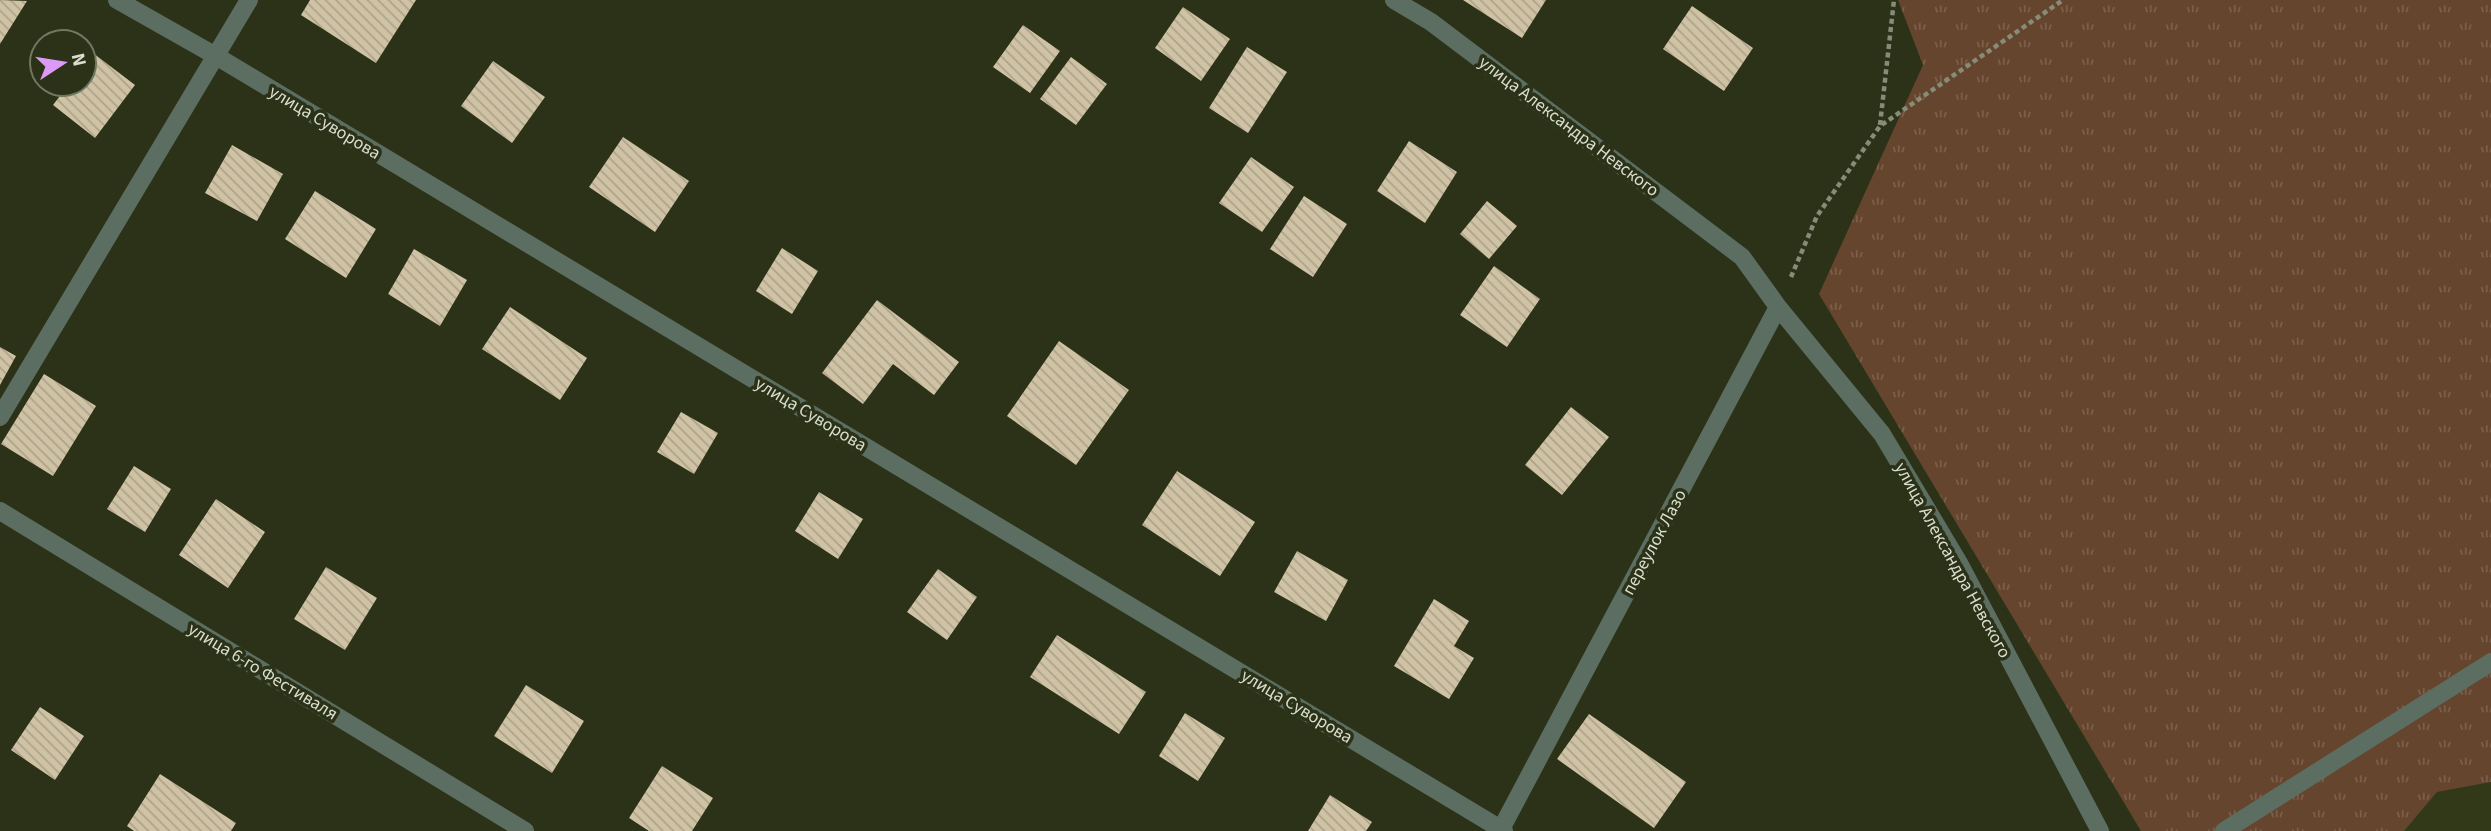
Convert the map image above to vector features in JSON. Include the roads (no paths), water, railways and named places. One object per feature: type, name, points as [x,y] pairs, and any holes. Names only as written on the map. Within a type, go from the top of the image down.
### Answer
[{"type":"street","name":"улица Суворова","points":[[117,0],[1502,830]]},
{"type":"street","points":[[0,417],[250,0]]},
{"type":"street","name":"улица Александра Невского","points":[[1394,0],[1431,22],[1742,257],[1778,307],[1882,434],[1959,563],[2100,831]]},
{"type":"street","name":"переулок Лазо","points":[[1502,830],[1778,307]]},
{"type":"street","name":"улица 6-го Фестиваля","points":[[0,511],[525,831]]},
{"type":"street","points":[[2224,831],[2491,662]]}]
